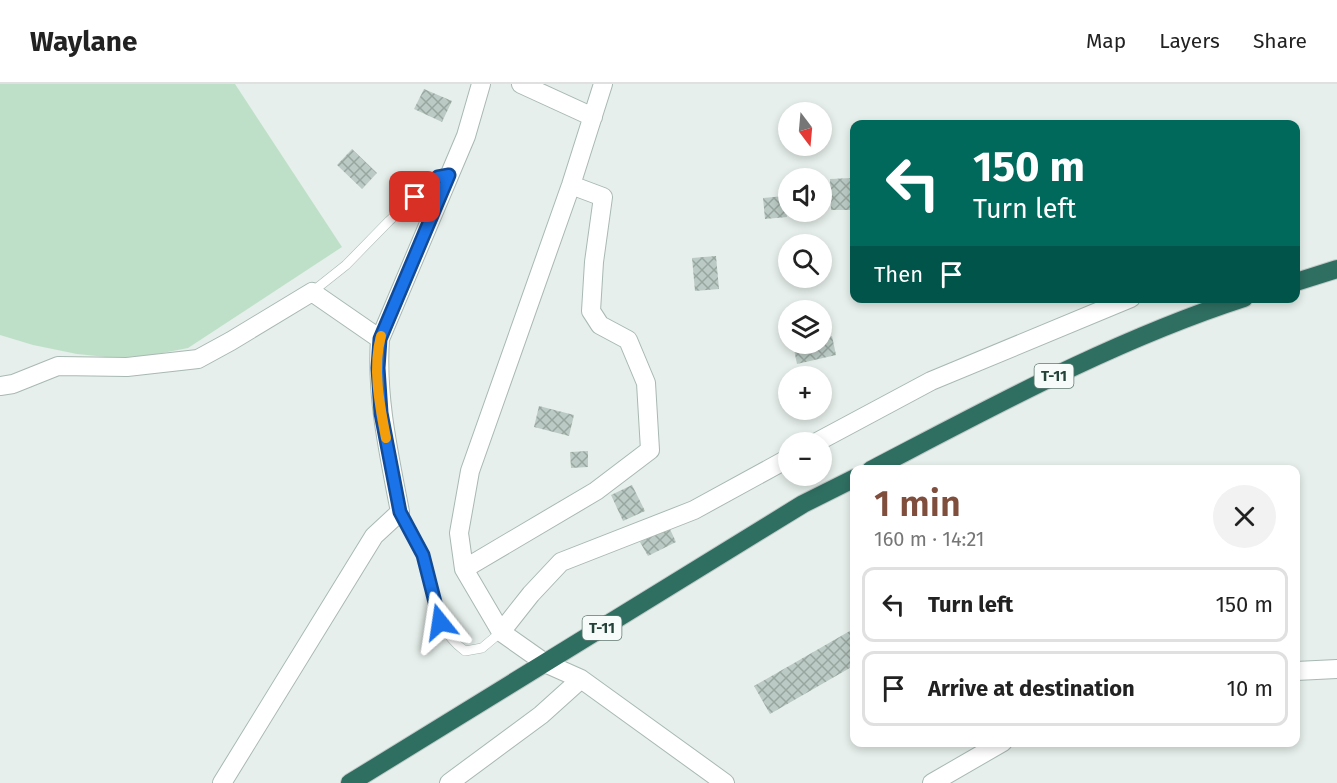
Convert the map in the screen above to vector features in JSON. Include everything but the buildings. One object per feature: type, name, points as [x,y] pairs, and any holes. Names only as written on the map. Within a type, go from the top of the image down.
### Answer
[{"type":"highway","points":[[1300,281],[1337,269]]},
{"type":"highway","name":"T-11","points":[[881,465],[1053,376],[1204,311],[1229,303]]},
{"type":"highway","name":"T-11","points":[[350,783],[803,504],[850,480]]},
{"type":"street","points":[[222,783],[375,536],[400,512],[381,413],[378,368],[380,339],[466,136],[481,84]]},
{"type":"street","points":[[520,84],[593,117]]},
{"type":"street","points":[[603,84],[571,185],[470,471],[459,533],[464,569],[501,632],[545,663],[581,680],[725,783]]},
{"type":"street","points":[[464,569],[596,491],[650,450],[646,383],[628,340],[600,325],[591,311],[594,262],[603,197],[571,185]]},
{"type":"street","points":[[0,386],[13,384],[58,366],[128,367],[198,358],[231,341],[312,292],[380,339]]},
{"type":"street","points":[[832,434],[931,381],[1119,303]]},
{"type":"street","points":[[501,632],[531,594],[561,562],[694,510],[778,464]]},
{"type":"street","points":[[1300,671],[1337,669]]},
{"type":"street","points":[[449,783],[541,715],[581,680]]},
{"type":"street","points":[[932,783],[994,747]]},
{"type":"lane","points":[[312,292],[346,265],[428,185],[438,177],[449,175]]},
{"type":"lane","points":[[400,512],[423,555],[440,622],[452,642],[465,651],[474,650],[482,648],[501,632]]},
{"type":"green space","points":[[0,84],[235,84],[342,247],[188,348],[152,355],[116,358],[77,354],[33,345],[0,335]]},
{"type":"slow traffic","points":[[381,336],[378,368],[381,413],[386,438]]},
{"type":"route","points":[[415,197],[438,177],[449,175],[380,339],[378,368],[381,413],[400,512],[423,555],[440,622]]}]
